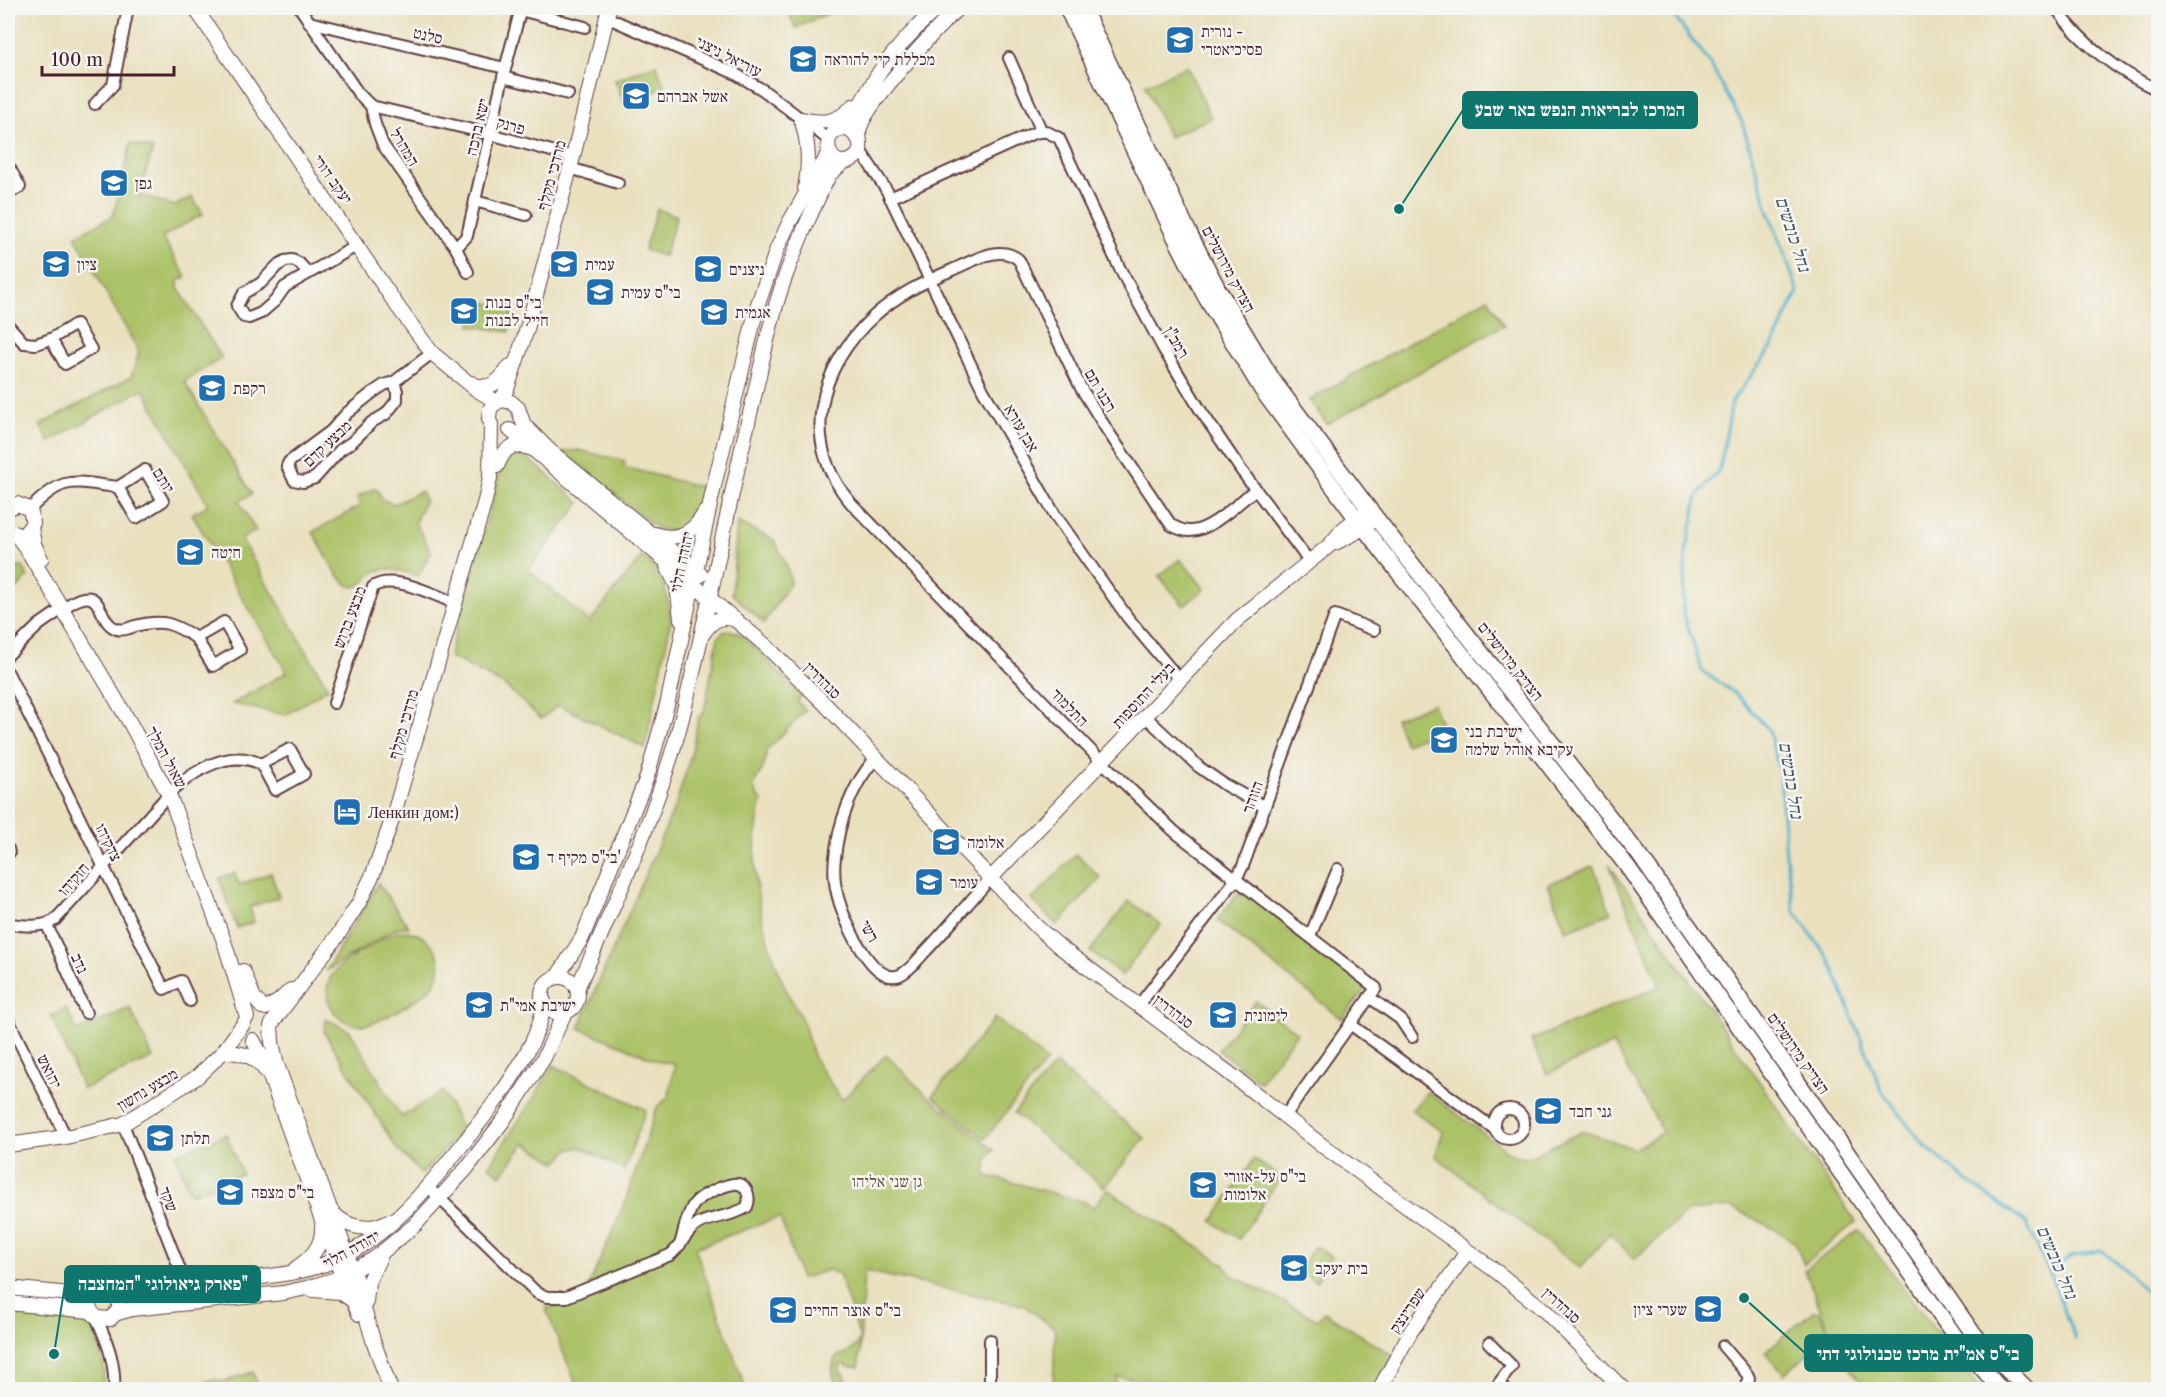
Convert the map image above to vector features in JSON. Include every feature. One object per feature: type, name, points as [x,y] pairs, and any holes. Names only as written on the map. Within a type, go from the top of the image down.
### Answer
[{"type":"main road","name":"הצדיק מירושלים","points":[[1067,8],[1175,237],[1214,312],[1262,390],[1640,856],[1970,1329],[1993,1356],[2028,1389]]},
{"type":"main road","name":"הצדיק מירושלים","points":[[1083,8],[1188,231],[1235,321],[1281,392],[1366,518],[1627,866],[1957,1339],[2001,1389]]},
{"type":"street","points":[[95,104],[113,85],[128,8]]},
{"type":"street","name":"יעקב דורי","points":[[195,8],[358,244],[398,307],[432,353],[485,396],[499,401]]},
{"type":"street","name":"המהרל","points":[[300,8],[358,93],[372,106],[375,124],[383,145],[456,248],[468,272]]},
{"type":"street","points":[[874,171],[865,165],[834,158],[829,145],[831,135],[853,117],[869,89],[896,51],[937,8]]},
{"type":"street","points":[[845,162],[855,158],[860,145],[861,124],[872,105],[928,39],[958,8]]},
{"type":"street","points":[[2056,8],[2099,53],[2158,90]]},
{"type":"street","points":[[521,9],[585,27]]},
{"type":"street","name":"ישא ברכה","points":[[456,248],[468,236],[504,73],[521,9]]},
{"type":"street","name":"עזריאל ניצני","points":[[608,12],[734,73],[762,90],[801,119],[829,145]]},
{"type":"street","name":"מרדכי מקלף","points":[[499,401],[507,389],[521,347],[572,163],[608,12]]},
{"type":"street","name":"סלנט","points":[[309,22],[504,73],[568,94]]},
{"type":"street","points":[[890,198],[1027,136],[1042,132],[1009,58]]},
{"type":"street","points":[[801,119],[816,122],[832,121],[849,111],[869,89]]},
{"type":"street","name":"פרנק","points":[[372,106],[490,135],[572,163],[618,183]]},
{"type":"street","points":[[801,119],[807,134],[809,153],[804,195]]},
{"type":"street","points":[[841,129],[850,130],[860,145]]},
{"type":"street","name":"רמב\"ן","points":[[1042,132],[1051,133],[1063,144],[1101,230],[1137,303],[1202,411],[1309,561]]},
{"type":"street","name":"יהודה הלוי","points":[[557,977],[582,938],[647,777],[668,701],[711,499],[757,308],[777,249],[804,195],[825,160],[829,145]]},
{"type":"street","name":"אבן עזרא","points":[[860,145],[890,198],[983,390],[1055,514],[1128,618],[1179,679]]},
{"type":"street","name":"יהודה הלוי","points":[[577,989],[614,910],[664,783],[685,705],[732,483],[773,312],[793,256],[821,191],[829,175],[845,162]]},
{"type":"street","points":[[8,165],[20,188],[8,194]]},
{"type":"street","points":[[475,201],[526,215]]},
{"type":"street","points":[[308,273],[292,260],[285,261],[261,283],[244,293],[237,306],[244,317],[249,318],[261,313],[275,301],[285,287],[358,244]]},
{"type":"street","name":"רבנו תם","points":[[929,280],[989,255],[1005,252],[1019,260],[1081,388],[1171,525],[1187,532],[1199,530],[1215,522],[1256,489]]},
{"type":"street","name":"התלמוד","points":[[929,280],[904,293],[873,317],[849,345],[830,379],[820,413],[819,428],[825,462],[839,488],[1102,762],[1175,832],[1376,988],[1369,997]]},
{"type":"street","points":[[8,326],[24,343],[36,344],[51,339]]},
{"type":"street","points":[[452,370],[481,388],[493,385],[502,378],[521,347]]},
{"type":"street","name":"מרדכי מקלף","points":[[518,410],[521,347]]},
{"type":"street","name":"מבצע קדם","points":[[394,382],[398,391],[397,400],[386,414],[372,422],[352,442],[340,450],[315,478],[303,482],[294,480],[287,466],[290,462],[331,432],[347,413],[372,393],[394,382],[432,353]]},
{"type":"street","name":"יעקב דורי","points":[[452,370],[490,421]]},
{"type":"street","points":[[518,410],[517,424],[508,430],[498,430],[490,421],[490,409],[499,401],[507,400],[518,410],[524,425],[550,451],[647,531],[710,591]]},
{"type":"street","name":"מרדכי מקלף","points":[[490,421],[494,472]]},
{"type":"street","points":[[508,430],[535,450],[658,555],[668,567],[677,586],[682,636]]},
{"type":"street","name":"מרדכי מקלף","points":[[272,1024],[344,927],[373,874],[393,817],[508,430]]},
{"type":"street","points":[[494,472],[504,451],[510,447],[522,446],[535,450]]},
{"type":"street","name":"יותם","points":[[145,470],[163,501],[136,518],[118,487],[145,470]]},
{"type":"street","points":[[16,504],[68,483],[118,487]]},
{"type":"street","points":[[647,531],[667,537],[687,533],[698,524],[711,499]]},
{"type":"street","name":"שאול המלך","points":[[16,504],[33,518],[31,527],[38,554],[65,607]]},
{"type":"street","name":"בעלי התוספות","points":[[991,878],[1237,620],[1330,545],[1340,533],[1366,518]]},
{"type":"street","points":[[11,531],[23,533],[31,527]]},
{"type":"street","name":"שאול המלך","points":[[11,531],[26,548],[136,719],[198,845],[246,981],[254,998],[264,1008]]},
{"type":"street","points":[[658,555],[695,577]]},
{"type":"street","name":"מבצע ברוש","points":[[334,704],[373,587],[380,582],[396,582],[455,603]]},
{"type":"street","name":"סנהדרין","points":[[710,591],[738,621],[814,693],[1037,927],[1060,947],[1323,1146],[1497,1272],[1545,1311],[1624,1389]]},
{"type":"street","points":[[8,656],[39,625],[83,597],[90,597],[94,600],[117,629],[159,622],[174,624],[196,638]]},
{"type":"street","name":"הזוהר","points":[[1139,1005],[1236,879],[1265,807],[1335,615],[1374,630]]},
{"type":"street","points":[[699,641],[709,625],[716,620],[726,617],[738,621]]},
{"type":"street","name":"צדקיהו","points":[[8,673],[164,989],[181,981],[190,1001]]},
{"type":"street","points":[[1146,717],[1198,767],[1265,807]]},
{"type":"street","name":"חזקיהו","points":[[47,925],[63,913],[172,791],[211,764],[224,760],[250,758],[261,765]]},
{"type":"street","name":"רשי","points":[[876,758],[849,802],[835,858],[836,886],[840,904],[858,944],[872,964],[890,977],[903,973],[991,878]]},
{"type":"street","name":"שאול המלך","points":[[172,791],[224,941],[246,1020]]},
{"type":"street","points":[[1310,936],[1338,869]]},
{"type":"street","points":[[8,924],[47,925]]},
{"type":"street","name":"נדב","points":[[47,925],[86,1013]]},
{"type":"street","name":"מרדכי מקלף","points":[[264,1008],[278,1002],[316,965]]},
{"type":"street","points":[[557,977],[568,979],[577,989],[576,1003],[565,1012],[553,1011],[545,1003],[544,987],[549,980],[557,977]]},
{"type":"street","points":[[246,981],[258,992],[266,995],[281,995],[290,991]]},
{"type":"street","points":[[1285,1116],[1369,997],[1400,1019],[1412,1037]]},
{"type":"street","name":"יהודה הלוי","points":[[111,1290],[132,1291],[288,1274],[341,1257],[381,1232],[428,1186],[489,1110],[513,1076],[536,1034],[545,1003]]},
{"type":"street","points":[[288,1274],[304,1263],[318,1247],[326,1215],[259,1049],[253,1040],[245,1035],[246,1020],[254,1008],[264,1008],[272,1014],[272,1042],[277,1065],[326,1215],[391,1389]]},
{"type":"street","name":"יהודה הלוי","points":[[115,1315],[132,1309],[299,1289],[347,1273],[383,1253],[415,1225],[440,1198],[503,1121],[544,1058],[565,1012]]},
{"type":"street","name":"יהואש","points":[[8,1018],[66,1137]]},
{"type":"street","name":"מבצע נחשון","points":[[8,1145],[66,1137],[123,1124],[186,1085],[223,1052],[246,1020]]},
{"type":"street","points":[[253,1040],[264,1038],[272,1024]]},
{"type":"street","points":[[1350,1024],[1496,1130]]},
{"type":"street","name":"מבצע נחשון","points":[[223,1052],[253,1040]]},
{"type":"street","points":[[223,1052],[248,1055],[263,1067],[270,1077]]},
{"type":"street","name":"שקד","points":[[123,1124],[186,1286]]},
{"type":"street","points":[[428,1186],[537,1293],[547,1298],[560,1298],[582,1291],[665,1258],[676,1251],[696,1225],[747,1207],[749,1201],[745,1188],[739,1184],[733,1184],[700,1198],[691,1210],[680,1245]]},
{"type":"street","points":[[326,1215],[358,1228],[376,1227],[399,1216]]},
{"type":"street","name":"שפרינצק","points":[[1379,1389],[1411,1331],[1467,1252]]},
{"type":"street","points":[[366,1319],[366,1290],[374,1268],[383,1253]]},
{"type":"street","points":[[347,1273],[352,1300],[372,1340]]},
{"type":"street","points":[[8,1288],[92,1296]]},
{"type":"street","points":[[109,1346],[119,1300],[111,1290],[100,1289],[89,1302],[109,1346],[114,1389]]},
{"type":"street","points":[[299,1289],[340,1292],[352,1300]]},
{"type":"street","points":[[8,1303],[93,1314],[104,1320],[115,1315]]},
{"type":"street","points":[[990,1340],[990,1389]]},
{"type":"street","points":[[1488,1343],[1512,1366],[1498,1383],[1505,1389]]},
{"type":"street","points":[[1723,1346],[1747,1374],[1749,1378],[1746,1389]]},
{"type":"green space","points":[[786,8],[839,8],[796,28]]},
{"type":"green space","points":[[656,64],[665,87],[625,104],[615,80]]},
{"type":"green space","points":[[1187,66],[1211,118],[1169,137],[1145,85]]},
{"type":"green space","points":[[131,143],[153,149],[139,195],[175,206],[192,197],[203,214],[162,237],[186,277],[178,281],[178,288],[222,358],[184,381],[252,494],[239,501],[256,531],[241,539],[328,688],[286,715],[232,704],[287,672],[192,514],[208,505],[143,389],[49,442],[40,425],[131,377],[139,352],[75,236],[113,216]]},
{"type":"green space","points":[[657,209],[677,216],[664,256],[644,250]]},
{"type":"green space","points":[[1488,298],[1504,325],[1327,424],[1309,400]]},
{"type":"green space","points":[[475,301],[513,307],[509,332],[471,326]]},
{"type":"green space","points":[[578,450],[625,461],[624,467],[705,488],[694,513],[688,520],[675,530],[667,531],[657,528],[563,452]]},
{"type":"green space","points":[[516,452],[523,454],[580,503],[528,570],[590,622],[642,556],[655,569],[663,585],[671,621],[645,748],[559,705],[541,719],[504,685],[449,656],[503,462],[505,456]]},
{"type":"green space","points":[[376,488],[383,500],[395,504],[421,491],[425,500],[415,522],[431,552],[418,576],[396,570],[378,571],[354,587],[339,577],[313,532],[360,506],[357,497]]},
{"type":"green space","points":[[737,522],[774,540],[786,564],[791,582],[764,623],[732,594]]},
{"type":"green space","points":[[1180,559],[1205,589],[1184,606],[1159,576]]},
{"type":"green space","points":[[23,566],[28,577],[8,598],[8,570]]},
{"type":"green space","name":"גן שני אליהו","points":[[729,630],[743,636],[802,696],[797,701],[806,710],[766,751],[765,764],[754,783],[755,791],[762,801],[757,824],[755,871],[762,917],[775,963],[803,1022],[814,1058],[842,1100],[886,1055],[926,1095],[994,1150],[987,1159],[985,1175],[1082,1201],[1094,1207],[1107,1189],[1224,1264],[1231,1275],[1318,1320],[1324,1312],[1394,1356],[1376,1389],[1250,1389],[1117,1377],[1116,1389],[1053,1389],[1055,1329],[1023,1305],[864,1271],[859,1367],[840,1365],[841,1374],[845,1374],[848,1389],[839,1389],[833,1374],[835,1358],[853,1349],[860,1339],[839,1274],[828,1270],[801,1279],[780,1217],[695,1248],[746,1389],[604,1390],[602,1385],[590,1389],[578,1389],[546,1309],[585,1295],[625,1202],[657,1107],[669,1096],[675,1063],[661,1062],[579,1028],[676,804],[692,751],[698,718],[704,712],[718,637]]},
{"type":"green space","points":[[1433,704],[1443,729],[1405,744],[1395,718]]},
{"type":"green space","points":[[1076,854],[1101,878],[1057,925],[1032,900]]},
{"type":"green space","points":[[1609,864],[1856,1222],[1804,1264],[1795,1243],[1780,1232],[1731,1207],[1689,1211],[1634,1259],[1610,1233],[1580,1268],[1435,1156],[1443,1132],[1412,1110],[1427,1092],[1513,1155],[1527,1158],[1583,1131],[1635,1149],[1663,1132],[1613,1044],[1547,1074],[1531,1040],[1660,986]]},
{"type":"green space","points":[[1593,866],[1611,913],[1566,931],[1548,884]]},
{"type":"green space","points":[[235,873],[239,885],[271,873],[279,897],[250,907],[254,922],[237,928],[219,878]]},
{"type":"green space","points":[[378,883],[409,927],[393,930],[326,971]]},
{"type":"green space","points":[[1242,888],[1367,987],[1342,1019],[1217,920]]},
{"type":"green space","points":[[1129,901],[1161,925],[1122,975],[1090,951]]},
{"type":"green space","points":[[406,931],[423,937],[435,950],[440,966],[434,984],[412,1003],[370,1024],[352,1024],[341,1018],[335,1013],[327,991],[334,973],[341,965],[382,939]]},
{"type":"green space","points":[[1256,1001],[1297,1033],[1260,1082],[1218,1050]]},
{"type":"green space","points":[[66,1008],[77,1031],[130,1008],[153,1058],[83,1089],[51,1016]]},
{"type":"green space","points":[[995,1018],[1047,1061],[985,1139],[932,1096]]},
{"type":"green space","points":[[326,1019],[350,1031],[401,1117],[443,1091],[462,1130],[422,1174],[397,1149],[324,1032]]},
{"type":"green space","points":[[1055,1064],[1145,1138],[1104,1187],[1014,1113]]},
{"type":"green space","points":[[553,1065],[646,1110],[624,1170],[581,1147],[568,1150],[557,1163],[525,1143],[501,1175],[489,1166]]},
{"type":"green space","points":[[226,1134],[242,1174],[190,1194],[175,1154]]},
{"type":"green space","points":[[1254,1159],[1281,1177],[1239,1239],[1212,1221]]},
{"type":"green space","points":[[1859,1230],[1981,1389],[1868,1389],[1838,1354],[1805,1270]]},
{"type":"green space","points":[[1315,1246],[1332,1257],[1316,1282],[1299,1270]]},
{"type":"green space","points":[[1813,1311],[1819,1312],[1829,1333],[1827,1338],[1784,1374],[1765,1352]]},
{"type":"green space","points":[[8,1312],[86,1319],[97,1337],[105,1371],[101,1389],[8,1389]]},
{"type":"green space","points":[[253,1372],[259,1389],[185,1389],[214,1379],[223,1382]]},
{"type":"waterway","name":"נחל כובשים","points":[[1668,8],[1709,62],[1742,122],[1768,210],[1798,291],[1772,347],[1732,401],[1720,469],[1698,495],[1686,553],[1683,612],[1702,671],[1737,695],[1769,730],[1780,775],[1786,856],[1794,910],[1830,961],[1882,1091],[1924,1145],[1967,1181],[2026,1222],[2049,1271],[2075,1339]]},
{"type":"waterway","points":[[2049,1271],[2070,1257],[2101,1250],[2158,1303]]},
{"type":"place","name":"נורית - פסיכיאטרי","points":[[1180,40]]},
{"type":"place","name":"מכללת קיי להוראה","points":[[803,59]]},
{"type":"place","name":"אשל אברהם","points":[[636,96]]},
{"type":"place","name":"גפן","points":[[114,183]]},
{"type":"place","name":"המרכז לבריאות הנפש באר שבע","points":[[1399,209]]},
{"type":"place","name":"ציון","points":[[56,264]]},
{"type":"place","name":"עמית","points":[[564,264]]},
{"type":"place","name":"ניצנים","points":[[708,269]]},
{"type":"place","name":"בי\"ס עמית","points":[[600,292]]},
{"type":"place","name":"בי\"ס בנות חייל לבנות","points":[[464,311]]},
{"type":"place","name":"אגמית","points":[[714,312]]},
{"type":"place","name":"רקפת","points":[[212,388]]},
{"type":"place","name":"חיטה","points":[[190,552]]},
{"type":"place","name":"ישיבת בני עקיבא אוהל שלמה","points":[[1444,740]]},
{"type":"place","name":"Ленкин дом:)","points":[[347,812]]},
{"type":"place","name":"אלומה","points":[[946,842]]},
{"type":"place","name":"בי\"ס מקיף ד'","points":[[526,857]]},
{"type":"place","name":"עומר","points":[[929,882]]},
{"type":"place","name":"ישיבת אמי\"ת","points":[[479,1005]]},
{"type":"place","name":"לימונית","points":[[1223,1015]]},
{"type":"place","name":"גני חבד","points":[[1548,1111]]},
{"type":"place","name":"תלתן","points":[[160,1138]]},
{"type":"place","name":"בי\"ס על-אזורי אלומות","points":[[1203,1185]]},
{"type":"place","name":"בי\"ס מצפה","points":[[230,1192]]},
{"type":"place","name":"בית יעקב","points":[[1294,1268]]},
{"type":"place","name":"בי\"ס אמ\"ית מרכז טכנולוגי דתי","points":[[1744,1298]]},
{"type":"place","name":"שערי ציון","points":[[1708,1309]]},
{"type":"place","name":"בי\"ס אוצר החיים","points":[[783,1310]]},
{"type":"place","name":"פארק גיאולוגי \"המחצבה\"","points":[[54,1354]]}]
